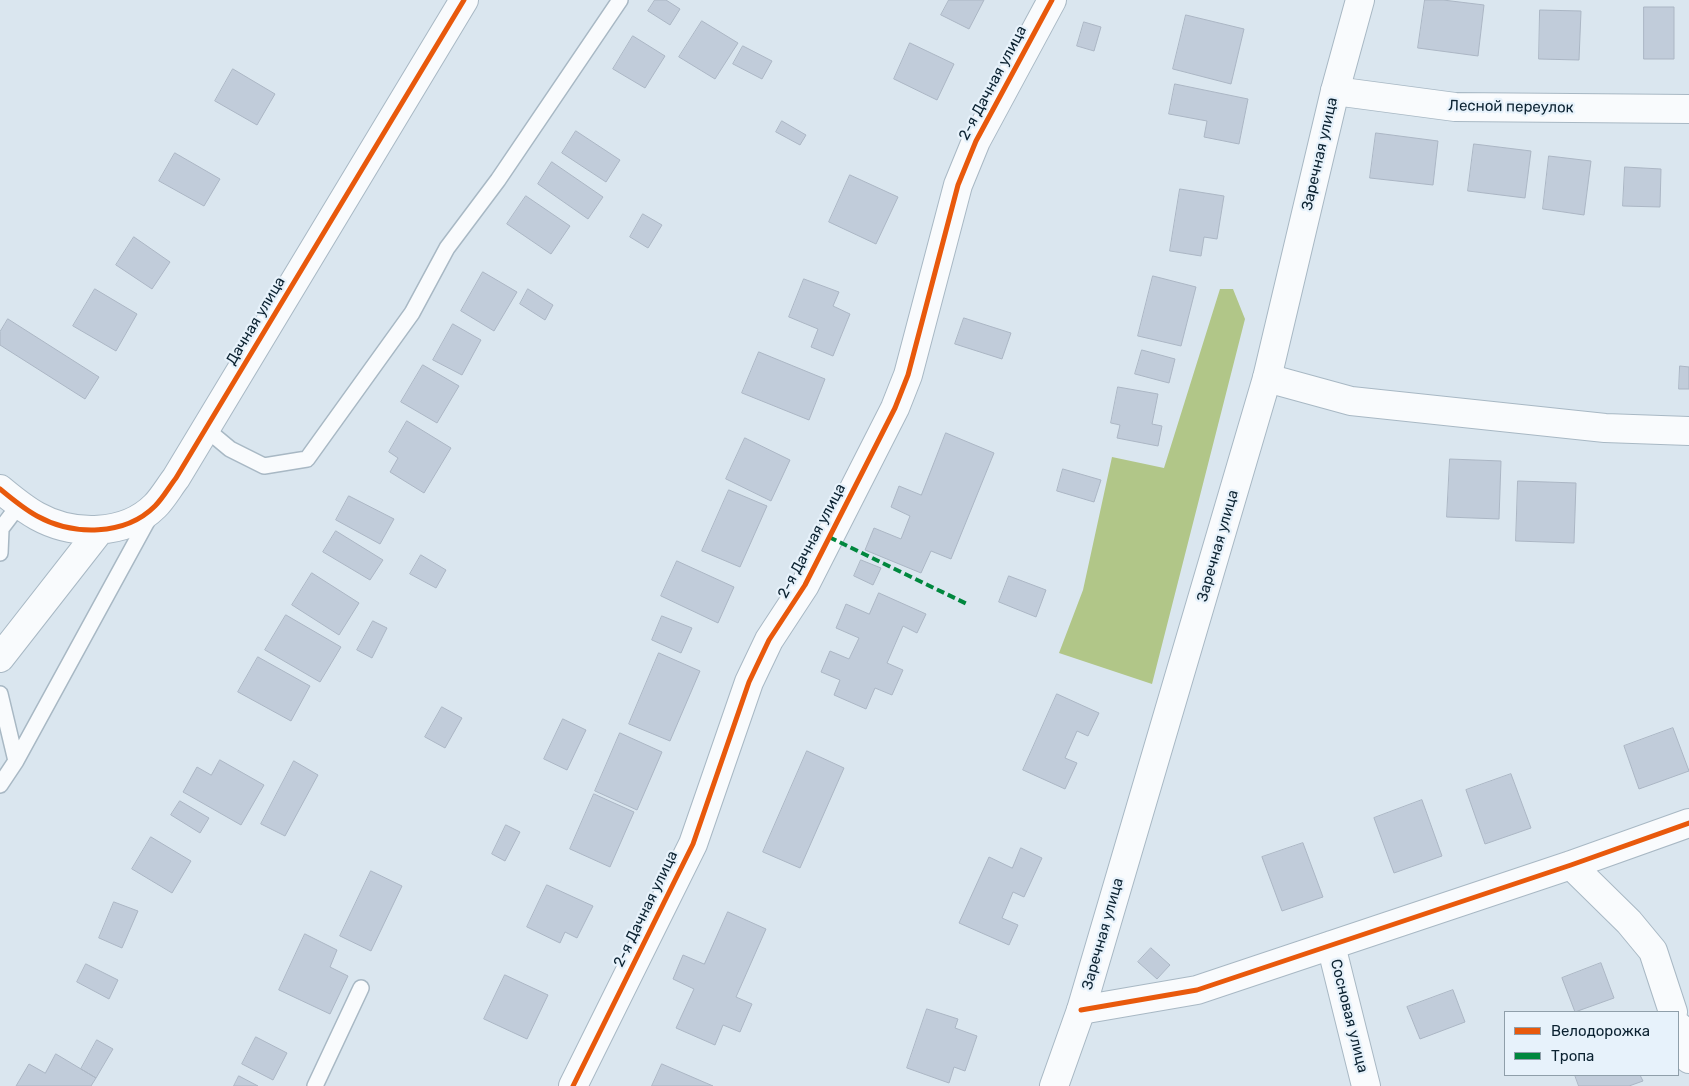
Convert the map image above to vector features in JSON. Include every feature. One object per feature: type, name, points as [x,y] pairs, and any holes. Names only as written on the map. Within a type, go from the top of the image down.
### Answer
[{"type":"street","name":"Дачная улица","points":[[10,497],[39,517],[80,530],[120,527],[138,519],[155,506],[176,478],[206,430],[464,0]]},
{"type":"street","name":"2-я Дачная улица","points":[[573,1086],[693,844],[749,682],[769,640],[805,585],[895,408],[908,375],[958,185],[976,141],[1052,0]]},
{"type":"street","name":"Заречная улица","points":[[1054,1086],[1081,1010],[1267,378],[1334,91],[1360,0]]},
{"type":"street","name":"Лесной переулок","points":[[1334,91],[1455,107],[1689,109]]},
{"type":"street","points":[[1267,378],[1351,401],[1605,428],[1689,431]]},
{"type":"street","points":[[0,658],[100,530]]},
{"type":"street","points":[[1081,1010],[1197,990],[1689,824]]},
{"type":"street","points":[[1572,865],[1629,922],[1652,951],[1673,1011]]},
{"type":"street","name":"Сосновая улица","points":[[1331,945],[1366,1086]]},
{"type":"street","points":[[1679,1029],[1689,1059]]},
{"type":"lane","points":[[206,430],[230,449],[264,466],[307,459],[412,313],[447,248],[504,172],[620,0]]},
{"type":"lane","points":[[0,553],[1,530],[10,497]]},
{"type":"lane","points":[[0,785],[16,761],[155,506]]},
{"type":"lane","points":[[0,694],[16,761]]},
{"type":"lane","points":[[315,1086],[361,988]]},
{"type":"green space","points":[[1220,289],[1233,289],[1245,319],[1152,684],[1059,653],[1083,590],[1112,457],[1164,468]]},
{"type":"building","points":[[655,0],[666,0],[680,9],[670,25],[648,11]]},
{"type":"building","points":[[949,0],[984,0],[969,29],[941,15]]},
{"type":"building","points":[[1425,0],[1443,0],[1484,5],[1478,56],[1418,48]]},
{"type":"building","points":[[1644,7],[1674,7],[1674,59],[1644,59]]},
{"type":"building","points":[[1540,10],[1581,11],[1579,60],[1539,59]]},
{"type":"building","points":[[1186,15],[1244,29],[1231,84],[1173,69]]},
{"type":"building","points":[[702,21],[738,43],[715,79],[679,57]]},
{"type":"building","points":[[1084,22],[1101,27],[1094,51],[1077,46]]},
{"type":"building","points":[[633,36],[665,56],[645,88],[613,69]]},
{"type":"building","points":[[910,43],[954,64],[937,100],[894,79]]},
{"type":"building","points":[[743,46],[772,61],[762,79],[733,64]]},
{"type":"building","points":[[233,69],[275,94],[257,125],[215,101]]},
{"type":"building","points":[[1175,84],[1248,99],[1239,144],[1204,137],[1207,121],[1169,114]]},
{"type":"building","points":[[782,121],[806,135],[800,145],[776,132]]},
{"type":"building","points":[[576,131],[620,160],[606,182],[562,153]]},
{"type":"building","points":[[1376,133],[1438,141],[1433,185],[1370,178]]},
{"type":"building","points":[[1474,144],[1531,151],[1525,198],[1468,191]]},
{"type":"building","points":[[175,153],[220,179],[204,206],[159,181]]},
{"type":"building","points":[[1549,156],[1591,161],[1584,215],[1543,209]]},
{"type":"building","points":[[552,162],[603,197],[588,219],[538,184]]},
{"type":"building","points":[[1625,167],[1661,169],[1660,207],[1623,206]]},
{"type":"building","points":[[850,175],[898,197],[876,244],[829,222]]},
{"type":"building","points":[[1180,189],[1224,196],[1217,239],[1204,237],[1201,256],[1170,251]]},
{"type":"building","points":[[526,196],[570,226],[551,254],[507,224]]},
{"type":"building","points":[[643,214],[662,225],[648,248],[630,237]]},
{"type":"building","points":[[134,237],[170,262],[152,289],[116,265]]},
{"type":"building","points":[[483,272],[517,292],[494,331],[461,311]]},
{"type":"building","points":[[1153,276],[1196,287],[1181,346],[1138,336]]},
{"type":"building","points":[[804,279],[839,292],[833,306],[850,314],[833,356],[811,347],[818,329],[789,317]]},
{"type":"building","points":[[95,289],[137,314],[116,351],[73,326]]},
{"type":"building","points":[[528,289],[553,305],[545,320],[520,304]]},
{"type":"building","points":[[964,318],[1011,333],[1002,359],[955,344]]},
{"type":"building","points":[[8,319],[99,377],[85,399],[0,345],[0,332]]},
{"type":"building","points":[[453,324],[481,340],[462,375],[433,360]]},
{"type":"building","points":[[1142,350],[1175,359],[1169,383],[1135,374]]},
{"type":"building","points":[[759,352],[825,379],[809,420],[742,393]]},
{"type":"building","points":[[423,365],[459,386],[437,423],[401,402]]},
{"type":"building","points":[[1680,366],[1689,367],[1689,389],[1679,389]]},
{"type":"building","points":[[1118,387],[1158,394],[1152,424],[1162,426],[1158,446],[1117,438],[1120,425],[1111,423]]},
{"type":"building","points":[[407,421],[451,448],[424,493],[390,472],[398,458],[389,452]]},
{"type":"building","points":[[946,433],[994,453],[951,559],[931,551],[921,573],[865,550],[874,528],[901,539],[910,516],[891,507],[899,486],[921,495]]},
{"type":"building","points":[[745,438],[790,460],[771,501],[726,479]]},
{"type":"building","points":[[1450,459],[1501,461],[1499,519],[1447,517]]},
{"type":"building","points":[[1063,469],[1101,480],[1094,502],[1057,491]]},
{"type":"building","points":[[1518,481],[1576,483],[1574,543],[1516,541]]},
{"type":"building","points":[[729,490],[767,506],[740,567],[702,551]]},
{"type":"building","points":[[349,496],[394,519],[380,544],[336,520]]},
{"type":"building","points":[[336,531],[383,560],[370,580],[323,552]]},
{"type":"building","points":[[421,555],[446,570],[436,588],[410,574]]},
{"type":"building","points":[[861,560],[881,568],[873,585],[854,576]]},
{"type":"building","points":[[677,561],[734,587],[718,623],[661,596]]},
{"type":"building","points":[[312,573],[359,603],[339,635],[292,605]]},
{"type":"building","points":[[1009,576],[1046,590],[1036,617],[999,602]]},
{"type":"building","points":[[879,593],[926,614],[917,633],[903,626],[887,663],[903,670],[892,695],[875,688],[866,709],[834,695],[840,680],[821,672],[830,651],[849,659],[859,638],[836,628],[846,604],[869,614]]},
{"type":"building","points":[[286,615],[341,647],[320,682],[265,650]]},
{"type":"building","points":[[662,616],[692,628],[681,653],[652,640]]},
{"type":"building","points":[[373,621],[387,628],[372,658],[357,650]]},
{"type":"building","points":[[659,653],[700,671],[670,741],[629,724]]},
{"type":"building","points":[[258,657],[310,686],[291,721],[238,692]]},
{"type":"building","points":[[1057,694],[1099,713],[1088,736],[1077,731],[1065,758],[1077,763],[1065,789],[1023,770]]},
{"type":"building","points":[[442,707],[462,718],[445,748],[425,737]]},
{"type":"building","points":[[563,719],[586,730],[567,770],[544,759]]},
{"type":"building","points":[[1673,728],[1689,771],[1639,789],[1624,746]]},
{"type":"building","points":[[620,733],[662,752],[637,810],[595,791]]},
{"type":"building","points":[[807,751],[844,768],[800,868],[763,852]]},
{"type":"building","points":[[220,760],[264,785],[241,825],[183,792],[197,767],[211,775]]},
{"type":"building","points":[[294,761],[318,775],[285,836],[261,824]]},
{"type":"building","points":[[1511,774],[1531,828],[1485,844],[1466,790]]},
{"type":"building","points":[[594,794],[634,812],[610,867],[570,849]]},
{"type":"building","points":[[1422,800],[1442,856],[1394,873],[1374,818]]},
{"type":"building","points":[[180,801],[209,818],[200,833],[171,815]]},
{"type":"building","points":[[506,825],[520,832],[505,861],[492,854]]},
{"type":"building","points":[[151,837],[191,861],[172,893],[132,869]]},
{"type":"building","points":[[1303,843],[1323,897],[1282,911],[1262,857]]},
{"type":"building","points":[[1021,848],[1042,858],[1024,897],[1013,892],[1002,918],[1018,925],[1009,945],[959,923],[989,857],[1012,868]]},
{"type":"building","points":[[371,871],[402,886],[371,951],[340,936]]},
{"type":"building","points":[[547,885],[593,906],[577,938],[565,932],[560,943],[527,927]]},
{"type":"building","points":[[114,902],[138,911],[122,948],[99,938]]},
{"type":"building","points":[[728,912],[766,929],[736,997],[752,1004],[740,1032],[723,1025],[715,1045],[676,1028],[694,989],[673,979],[683,955],[704,964]]},
{"type":"building","points":[[305,934],[337,950],[330,967],[348,976],[330,1014],[279,990]]},
{"type":"building","points":[[1151,948],[1170,965],[1157,979],[1138,962]]},
{"type":"building","points":[[1601,963],[1614,998],[1575,1011],[1562,978]]},
{"type":"building","points":[[86,964],[118,980],[109,999],[77,982]]},
{"type":"building","points":[[505,975],[548,995],[527,1039],[484,1019]]},
{"type":"building","points":[[1453,990],[1465,1022],[1420,1039],[1407,1007]]},
{"type":"building","points":[[927,1009],[958,1019],[955,1028],[977,1036],[965,1071],[954,1067],[949,1083],[907,1068]]},
{"type":"building","points":[[256,1037],[287,1053],[273,1080],[242,1064]]},
{"type":"building","points":[[97,1040],[113,1049],[96,1078],[81,1069]]},
{"type":"building","points":[[56,1054],[96,1078],[91,1086],[16,1086],[29,1064],[45,1073]]},
{"type":"building","points":[[662,1064],[713,1086],[652,1086]]},
{"type":"building","points":[[239,1076],[258,1086],[234,1086]]},
{"type":"building","points":[[1575,1076],[1640,1076],[1643,1081],[1629,1086],[1579,1086]]},
{"type":"marked path","points":[[829,537],[969,605]]},
{"type":"cycle path","points":[[0,489],[37,516],[51,523],[82,530],[114,528],[143,516],[155,506],[176,478],[464,0]]},
{"type":"cycle path","points":[[573,1086],[693,844],[749,682],[769,640],[805,585],[895,408],[908,375],[958,185],[976,141],[1052,0]]},
{"type":"cycle path","points":[[1081,1010],[1197,990],[1571,865],[1689,823]]}]
